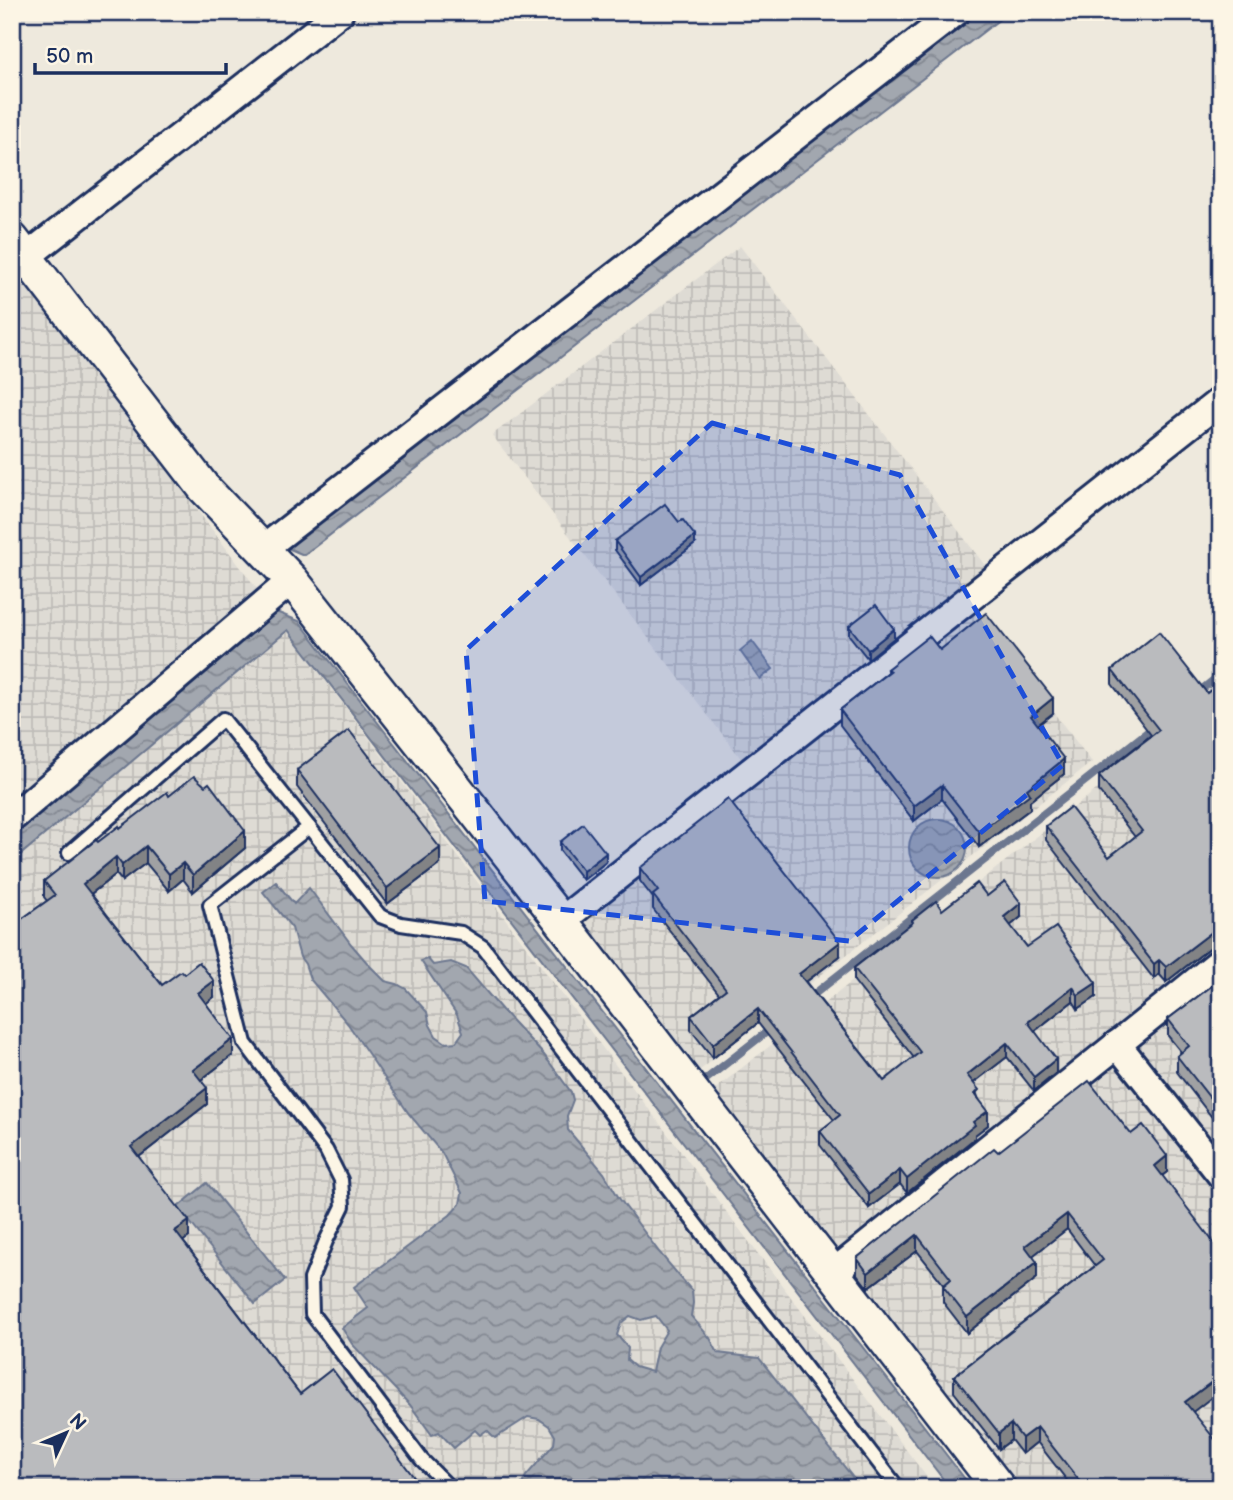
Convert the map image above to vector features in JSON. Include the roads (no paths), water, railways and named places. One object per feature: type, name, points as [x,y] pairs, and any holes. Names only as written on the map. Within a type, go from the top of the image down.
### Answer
[{"type":"street","points":[[340,12],[17,255],[204,488],[292,580],[561,921],[999,1488]]},
{"type":"street","points":[[262,549],[956,12]]},
{"type":"street","points":[[561,921],[1221,400]]},
{"type":"street","points":[[12,818],[292,580]]},
{"type":"street","points":[[833,1273],[1221,961]]},
{"type":"street","points":[[1117,1044],[1221,1175]]},
{"type":"lane","points":[[69,853],[223,719],[380,916],[401,924],[461,933],[483,947],[898,1488]]},
{"type":"lane","points":[[309,827],[210,905],[245,1042],[326,1150],[341,1180],[344,1206],[311,1279],[312,1314],[422,1460],[450,1488]]},
{"type":"water","points":[[979,12],[1009,12],[304,555],[285,547]]},
{"type":"water","points":[[276,612],[299,621],[972,1488],[950,1488],[288,630],[12,862],[12,837]]},
{"type":"water","points":[[752,641],[773,669],[760,679],[740,651]]},
{"type":"water","points":[[932,819],[944,819],[959,827],[967,842],[967,854],[959,869],[944,877],[932,877],[917,869],[909,854],[909,842],[917,827]]},
{"type":"water","points":[[276,882],[294,904],[309,888],[370,966],[385,981],[406,989],[427,1012],[436,1036],[446,1043],[456,1042],[463,1032],[457,1015],[421,961],[428,959],[433,965],[451,962],[466,968],[544,1055],[571,1092],[573,1100],[567,1116],[568,1130],[604,1173],[659,1252],[692,1291],[691,1316],[710,1338],[718,1353],[759,1358],[861,1488],[520,1488],[526,1476],[554,1444],[555,1436],[549,1426],[539,1419],[528,1417],[495,1438],[487,1430],[480,1435],[475,1430],[454,1448],[439,1432],[432,1435],[410,1405],[352,1344],[342,1328],[368,1308],[354,1287],[450,1215],[460,1204],[462,1193],[442,1153],[409,1114],[348,1024],[310,979],[300,957],[292,928],[263,892]],"holes":[[[630,1316],[641,1320],[656,1316],[667,1330],[657,1347],[652,1372],[635,1367],[627,1360],[628,1348],[617,1335],[621,1323]]]},
{"type":"water","points":[[207,1183],[285,1280],[255,1304],[178,1207]]},
{"type":"waterway","points":[[1196,694],[1221,674]]},
{"type":"waterway","points":[[808,999],[1155,726]]},
{"type":"waterway","points":[[705,1080],[773,1027]]}]
